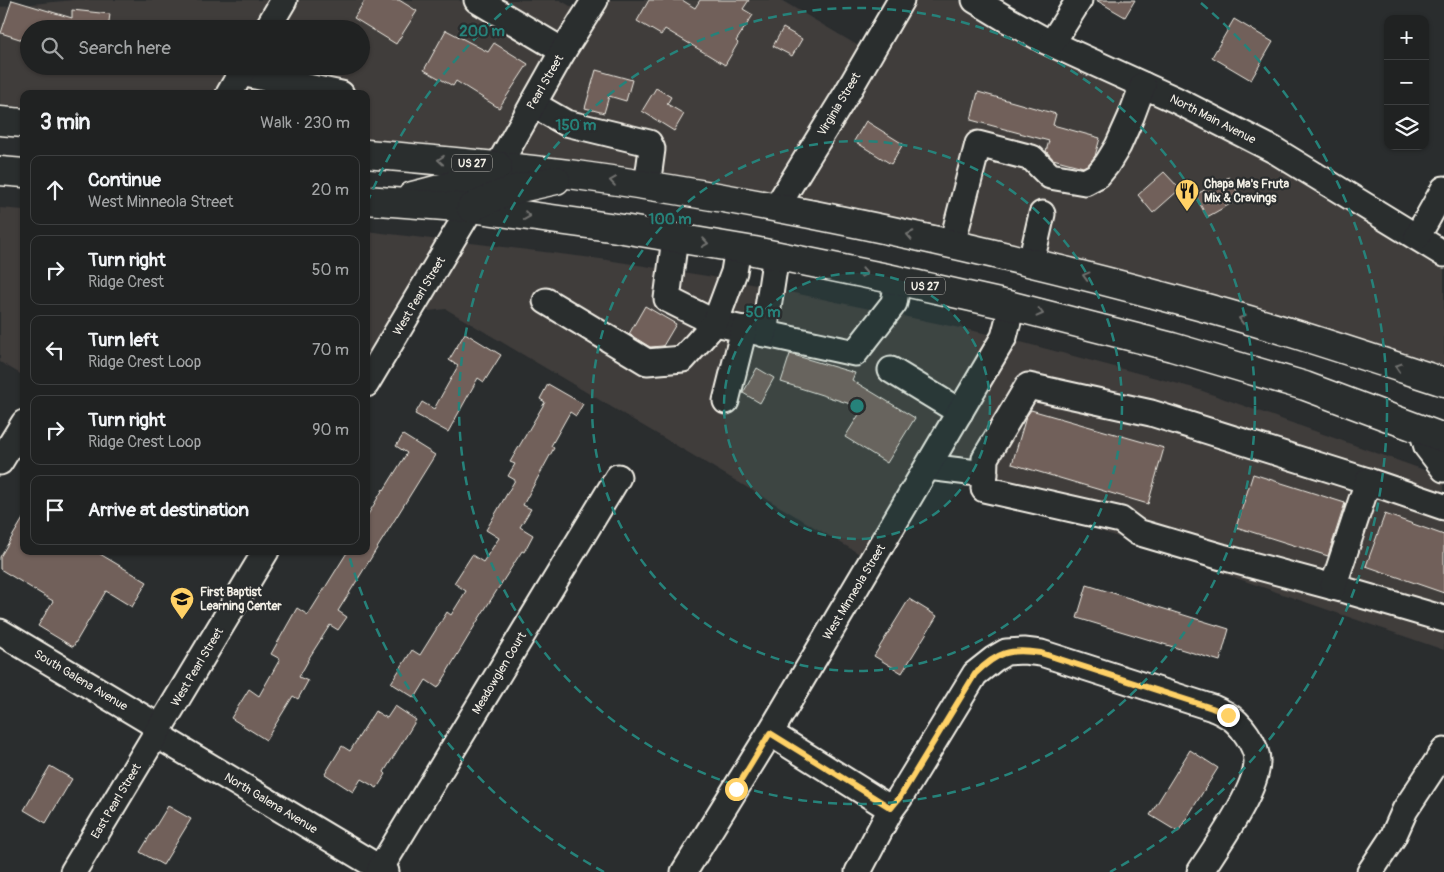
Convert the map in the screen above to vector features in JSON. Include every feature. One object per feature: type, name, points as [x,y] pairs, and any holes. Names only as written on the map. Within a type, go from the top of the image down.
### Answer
[{"type":"highway","points":[[0,121],[20,123]]},
{"type":"highway","name":"US 27","points":[[370,154],[577,175],[776,208],[908,234],[1031,262],[1186,302],[1444,382]]},
{"type":"highway","points":[[379,201],[455,185],[498,166]]},
{"type":"highway","points":[[0,171],[20,173]]},
{"type":"highway","points":[[471,208],[516,189],[577,175]]},
{"type":"highway","name":"US 27","points":[[379,201],[471,208],[617,228],[776,255],[898,280],[1012,306],[1172,347],[1305,386],[1433,434]]},
{"type":"street","points":[[272,20],[284,0]]},
{"type":"street","points":[[477,0],[563,51]]},
{"type":"street","name":"Pearl Street","points":[[498,166],[563,51],[595,0]]},
{"type":"street","name":"Virginia Street","points":[[776,208],[847,94],[901,0]]},
{"type":"street","name":"North Main Avenue","points":[[975,0],[1046,41],[1176,100],[1274,150],[1444,254]]},
{"type":"street","points":[[1052,43],[1079,0]]},
{"type":"street","points":[[239,78],[316,90]]},
{"type":"street","points":[[952,244],[978,144],[1032,158],[1050,176],[1084,182],[1098,175],[1107,164],[1131,117],[1143,85]]},
{"type":"street","points":[[533,104],[566,122],[649,144],[652,149],[647,186]]},
{"type":"street","points":[[1417,237],[1444,189]]},
{"type":"street","name":"West Pearl Street","points":[[370,377],[471,208]]},
{"type":"street","points":[[1031,262],[1042,214]]},
{"type":"street","points":[[675,238],[667,299],[714,323],[854,354],[894,303],[898,280]]},
{"type":"street","points":[[546,301],[647,362],[683,359],[714,323],[734,272],[738,248]]},
{"type":"street","points":[[726,402],[754,332],[776,255]]},
{"type":"street","name":"West Minneola Street","points":[[684,872],[770,733],[1004,337],[1012,306]]},
{"type":"street","points":[[891,370],[960,412]]},
{"type":"street","points":[[1444,507],[1368,481],[1151,414],[1028,386],[985,458],[984,489],[1121,520],[1137,532],[1444,619]]},
{"type":"street","points":[[0,462],[20,430]]},
{"type":"street","points":[[1433,434],[1427,447],[1444,469]]},
{"type":"street","points":[[928,467],[985,474]]},
{"type":"street","name":"Meadowglen Court","points":[[383,870],[618,477]]},
{"type":"street","points":[[1333,587],[1368,481]]},
{"type":"street","name":"West Pearl Street","points":[[159,731],[264,555]]},
{"type":"street","name":"South Galena Avenue","points":[[0,632],[149,721],[159,731]]},
{"type":"street","points":[[858,872],[891,808],[900,797],[975,674],[982,667],[1006,652],[1024,650],[1041,653],[1212,708],[1228,715],[1246,732],[1254,747],[1257,761],[1255,776],[1244,802],[1200,872]]},
{"type":"street","name":"North Galena Avenue","points":[[159,731],[167,741],[383,870]]},
{"type":"street","name":"East Pearl Street","points":[[73,872],[159,731]]},
{"type":"street","points":[[770,733],[891,808]]},
{"type":"street","points":[[1394,837],[1405,810],[1444,751]]},
{"type":"street","points":[[1370,872],[1394,837],[1444,782]]},
{"type":"shaded area","points":[[74,0],[272,0],[260,20],[20,20],[20,75],[229,75],[220,90],[20,90],[20,107],[0,105],[0,7]]},
{"type":"shaded area","points":[[296,0],[459,0],[550,53],[493,153],[438,145],[370,139],[370,90],[243,90],[252,75],[370,75],[370,20],[284,20]]},
{"type":"shaded area","points":[[495,0],[560,0],[577,10],[559,38]]},
{"type":"shaded area","points":[[607,0],[781,0],[862,48],[770,197],[515,156]]},
{"type":"shaded area","points":[[913,0],[958,0],[1003,28],[1253,149],[1444,264],[1444,372],[1186,292],[995,240],[792,201]]},
{"type":"shaded area","points":[[0,208],[20,210],[20,374],[0,362]]},
{"type":"shaded area","points":[[370,231],[440,240],[370,357]]},
{"type":"shaded area","points":[[463,242],[601,259],[732,280],[993,335],[863,556],[446,309],[421,312]]},
{"type":"shaded area","points":[[1013,340],[1194,388],[1444,477],[1444,650],[936,474]]},
{"type":"building","points":[[12,0],[72,18],[72,10],[110,14],[109,20],[20,20],[20,39],[1,33]]},
{"type":"building","points":[[365,0],[399,0],[417,11],[396,44],[370,28],[370,20],[357,20],[354,18]]},
{"type":"building","points":[[649,0],[682,0],[695,8],[700,0],[749,0],[743,9],[753,15],[736,41],[738,43],[725,65],[665,29],[661,35],[637,21]]},
{"type":"building","points":[[1096,0],[1135,0],[1125,17]]},
{"type":"building","points":[[1234,19],[1273,42],[1251,80],[1212,57]]},
{"type":"building","points":[[783,28],[802,39],[792,56],[773,46]]},
{"type":"building","points":[[446,30],[488,52],[494,43],[528,64],[499,108],[456,81],[453,86],[424,70]]},
{"type":"building","points":[[596,70],[632,80],[626,101],[609,96],[604,113],[585,108]]},
{"type":"building","points":[[656,88],[671,97],[667,104],[684,114],[674,131],[642,111]]},
{"type":"building","points":[[978,92],[1056,114],[1053,125],[1100,138],[1095,156],[1089,164],[1083,167],[1053,159],[1046,151],[1049,141],[971,120]]},
{"type":"building","points":[[866,121],[903,144],[891,164],[854,141]]},
{"type":"building","points":[[1164,172],[1180,189],[1153,213],[1138,195]]},
{"type":"building","points":[[1229,177],[1241,198],[1207,217],[1195,195]]},
{"type":"building","points":[[645,306],[676,324],[663,346],[650,347],[629,334]]},
{"type":"building","points":[[465,333],[501,355],[484,382],[478,378],[448,432],[415,414],[422,402],[434,409],[458,366],[449,360]]},
{"type":"building","points":[[790,354],[855,373],[852,380],[915,418],[887,463],[845,437],[863,408],[781,382]]},
{"type":"building","points":[[757,368],[774,378],[760,403],[743,393]]},
{"type":"building","points":[[548,384],[583,404],[576,416],[570,412],[551,446],[554,448],[523,505],[531,509],[520,527],[533,535],[524,552],[522,551],[480,617],[438,688],[426,680],[415,698],[391,683],[412,650],[420,655],[447,612],[451,615],[466,591],[454,583],[472,555],[483,562],[499,538],[486,530],[515,480],[508,476],[515,464],[510,462],[545,402],[540,399]]},
{"type":"building","points":[[1031,410],[1164,448],[1148,504],[1012,464],[1026,417]]},
{"type":"building","points":[[403,435],[435,455],[338,611],[347,617],[338,630],[330,625],[299,677],[308,681],[298,699],[293,696],[266,740],[231,718],[249,689],[259,696],[280,659],[271,654],[297,608],[308,615],[346,555],[370,555],[370,511],[407,453],[396,446]]},
{"type":"building","points":[[1253,474],[1345,503],[1328,556],[1236,527]]},
{"type":"building","points":[[1385,514],[1444,535],[1444,593],[1366,566]]},
{"type":"building","points":[[20,524],[20,555],[102,555],[147,582],[132,607],[106,591],[73,647],[38,626],[53,601],[0,569],[0,557]]},
{"type":"building","points":[[1087,585],[1229,629],[1220,661],[1077,618]]},
{"type":"building","points":[[909,599],[937,616],[902,673],[874,656]]},
{"type":"building","points":[[395,706],[416,720],[384,772],[386,774],[377,788],[361,779],[353,792],[325,774],[342,746],[350,751],[375,711],[387,718]]},
{"type":"building","points":[[1190,750],[1218,768],[1178,832],[1150,815]]},
{"type":"building","points":[[50,766],[72,779],[46,823],[24,810]]},
{"type":"building","points":[[168,806],[191,819],[163,865],[140,852]]},
{"type":"place","name":"Chapa Ma's Fruta Mix & Cravings","points":[[1187,212]]},
{"type":"place","name":"First Baptist Learning Center","points":[[182,620]]},
{"type":"route","points":[[736,789],[770,733],[891,808],[900,797],[975,674],[994,658],[1006,652],[1024,650],[1041,653],[1212,708],[1228,715]]}]
